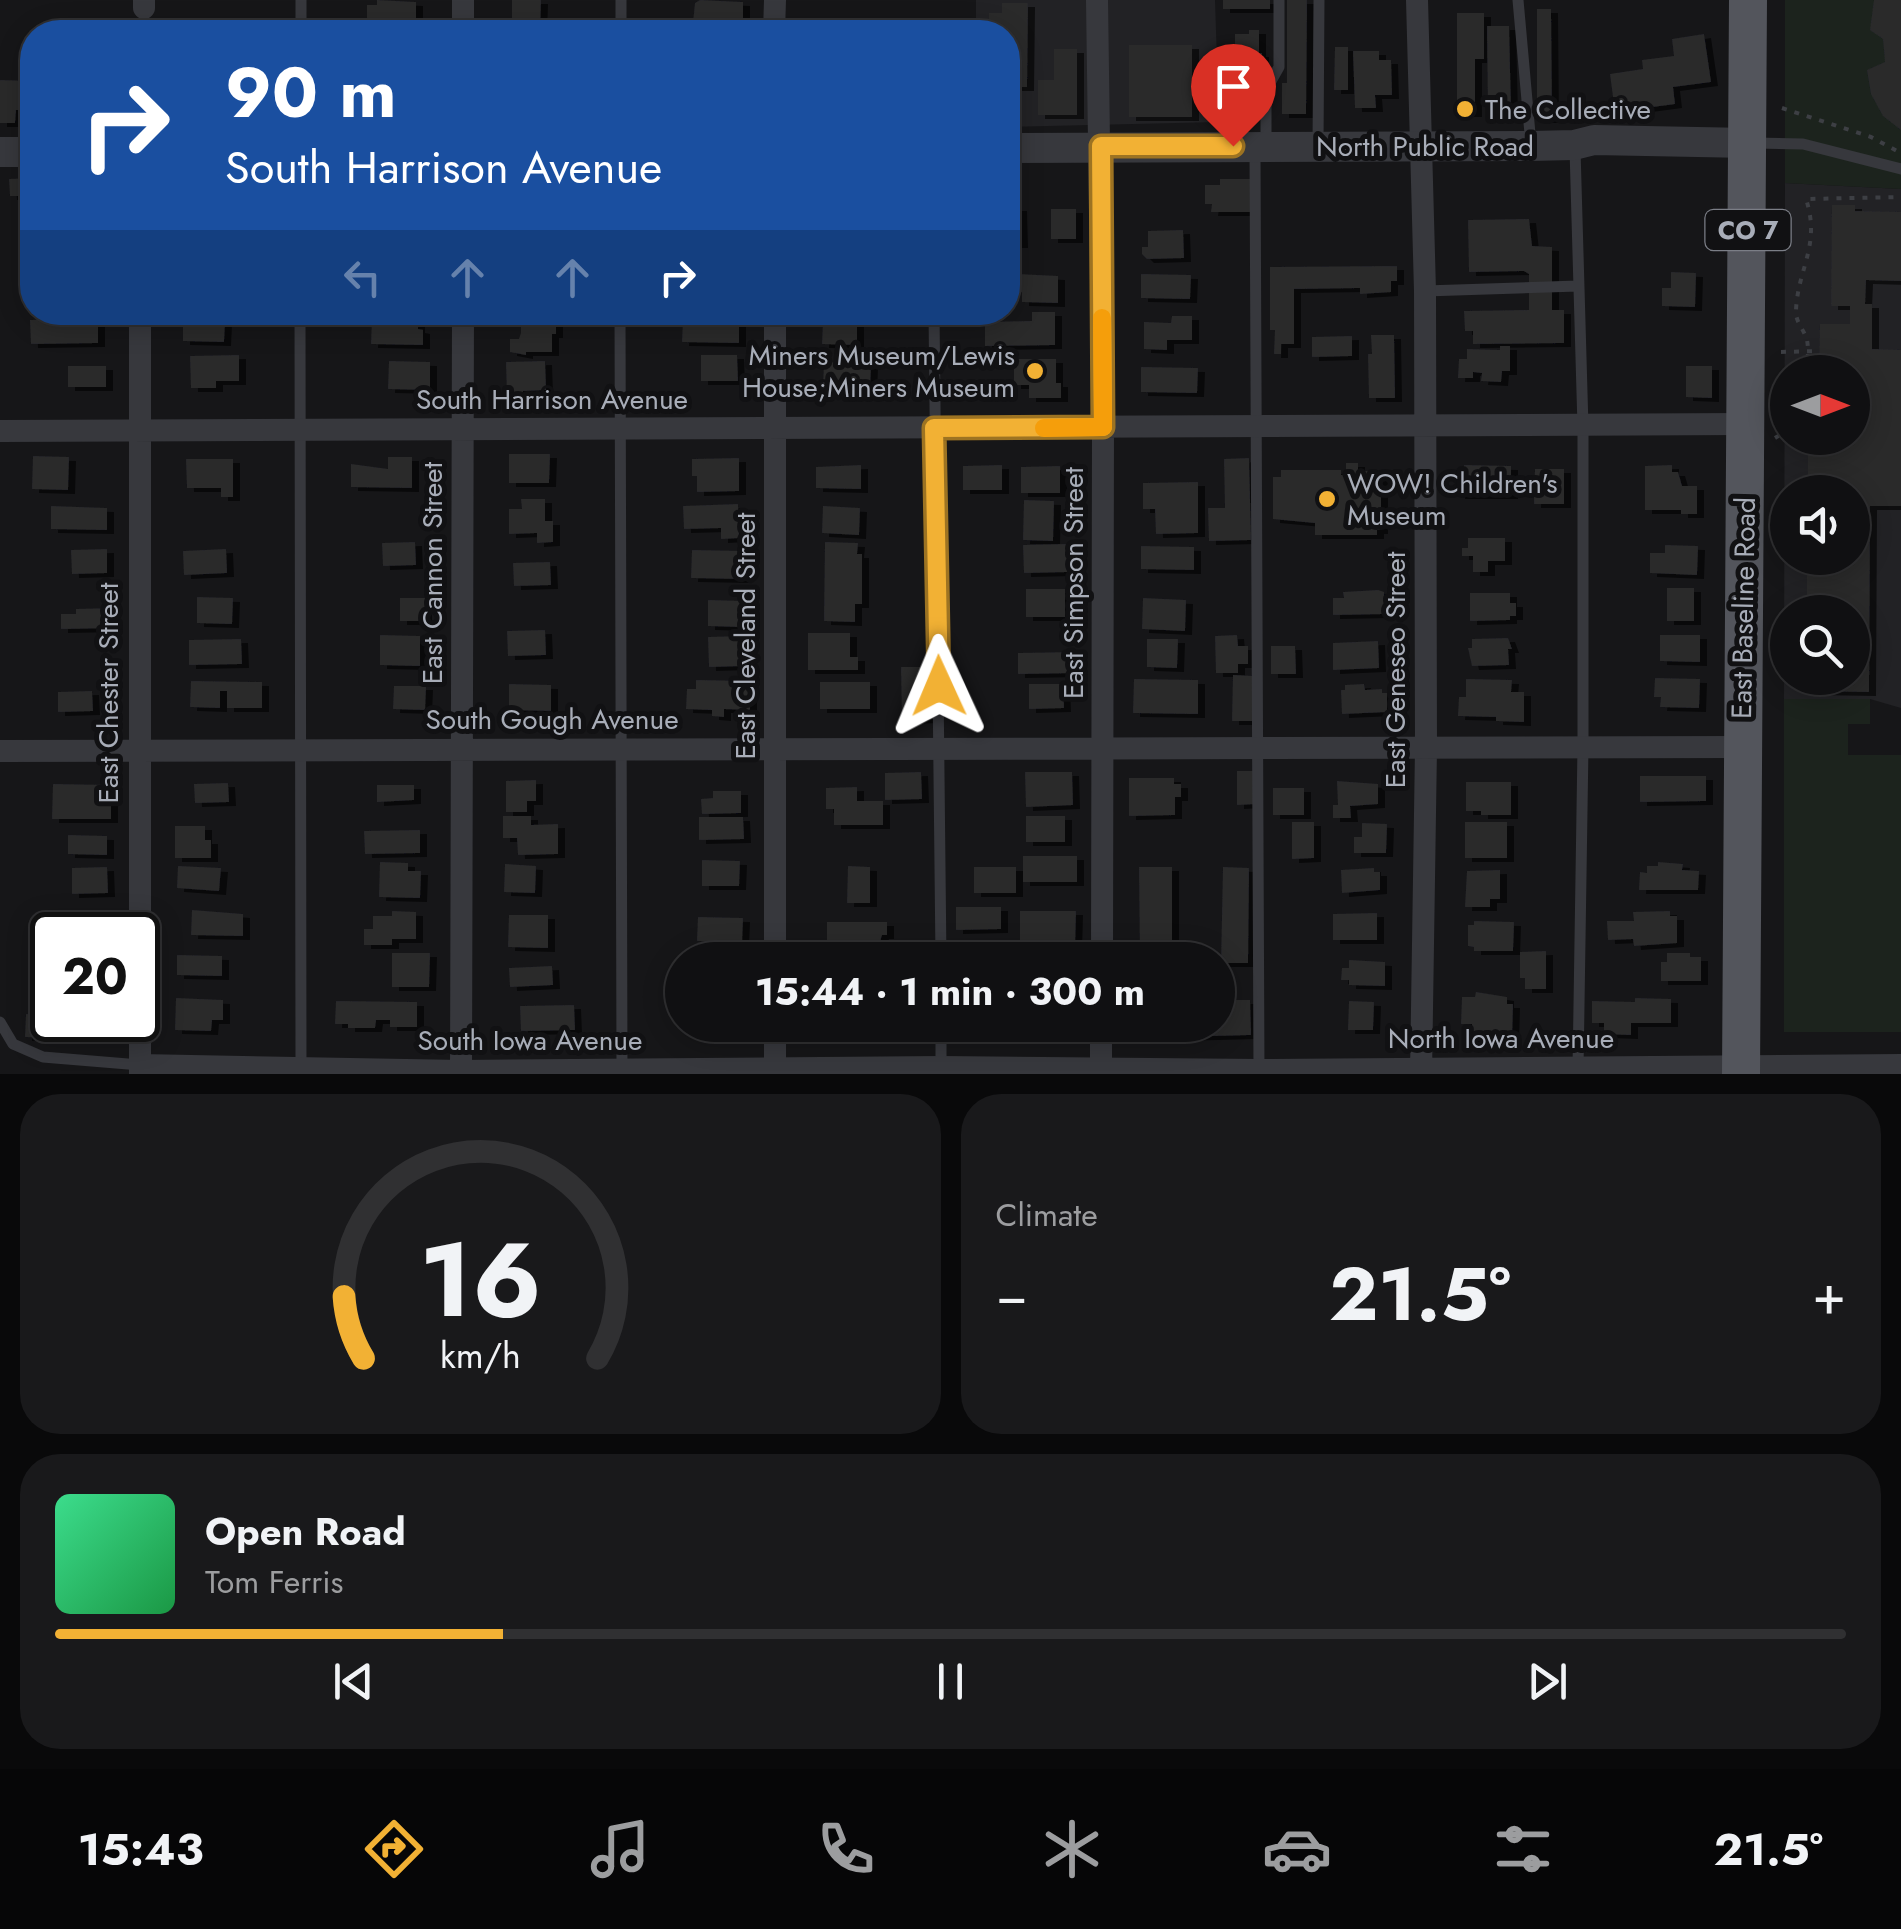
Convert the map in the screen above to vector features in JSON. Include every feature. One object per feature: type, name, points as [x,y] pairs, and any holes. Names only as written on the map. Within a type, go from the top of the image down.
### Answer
[{"type":"main road","name":"CO 7","points":[[1748,0],[1749,143]]},
{"type":"main road","name":"East Baseline Road","points":[[1741,1070],[1741,748],[1758,432],[1749,143]]},
{"type":"street","name":"East Simpson Street","points":[[1097,0],[1103,427],[1102,942]]},
{"type":"street","name":"East Geneseo Street","points":[[1417,0],[1425,291],[1426,748],[1421,1071]]},
{"type":"street","name":"North Public Road","points":[[1020,148],[1530,146],[1574,145],[1594,140],[1749,143]]},
{"type":"street","name":"East Chester Street","points":[[140,325],[140,1070]]},
{"type":"street","name":"East Cannon Street","points":[[461,1073],[463,325]]},
{"type":"street","name":"East Cleveland Street","points":[[774,325],[775,942]]},
{"type":"street","name":"South Harrison Avenue","points":[[0,431],[1583,426],[1758,432]]},
{"type":"street","name":"South Gough Avenue","points":[[0,751],[1741,748]]},
{"type":"street","points":[[775,1042],[775,1071]]},
{"type":"street","points":[[1101,1072],[1102,1042]]},
{"type":"street","name":"North Iowa Avenue","points":[[1101,1072],[1901,1066]]},
{"type":"street","name":"South Iowa Avenue","points":[[140,1070],[1101,1072]]},
{"type":"lane","points":[[1259,1072],[1255,426],[1261,147],[1266,90],[1279,67],[1279,0]]},
{"type":"lane","points":[[1318,146],[1319,0]]},
{"type":"lane","points":[[1518,0],[1530,146]]},
{"type":"lane","points":[[1749,143],[1803,144],[1901,169]]},
{"type":"lane","points":[[1574,145],[1583,426],[1578,1071]]},
{"type":"lane","points":[[1425,291],[1578,286]]},
{"type":"lane","points":[[300,325],[301,1072]]},
{"type":"lane","points":[[620,325],[622,1071]]},
{"type":"lane","points":[[934,325],[941,942]]},
{"type":"lane","points":[[0,1022],[13,1044],[43,1057],[140,1070]]},
{"type":"lane","points":[[941,1042],[941,1070]]},
{"type":"path","points":[[1782,108],[1871,137],[1901,153]]},
{"type":"path","points":[[1807,355],[1807,340],[1795,316],[1812,239],[1806,199],[1901,197]]},
{"type":"path","points":[[1782,352],[1819,351]]},
{"type":"path","points":[[1758,432],[1770,431]]},
{"type":"shaded area","points":[[976,0],[1215,0],[1219,122],[1020,127],[1020,20],[976,20]]},
{"type":"shaded area","points":[[1785,0],[1901,0],[1901,189],[1785,183]]},
{"type":"shaded area","points":[[1785,183],[1901,189],[1901,708],[1870,699],[1784,699],[1784,695],[1870,695],[1870,595],[1784,595],[1784,575],[1870,575],[1870,475],[1784,475],[1784,455],[1870,455],[1870,355],[1785,355]]},
{"type":"shaded area","points":[[1784,699],[1870,699],[1870,724],[1848,724],[1848,755],[1901,755],[1901,1032],[1784,1032]]},
{"type":"building","points":[[377,0],[416,2],[416,20],[367,20],[367,5],[377,5]]},
{"type":"building","points":[[512,0],[541,0],[540,20],[512,20]]},
{"type":"building","points":[[1223,0],[1270,0],[1270,9],[1223,9]]},
{"type":"building","points":[[1287,0],[1307,0],[1306,114],[1282,114],[1282,83],[1287,83]]},
{"type":"building","points":[[1874,0],[1901,0],[1901,130],[1883,116],[1871,94],[1867,70],[1885,62],[1883,39],[1870,30]]},
{"type":"building","points":[[743,2],[743,20],[693,20],[695,3]]},
{"type":"building","points":[[1002,3],[1028,3],[1027,87],[1020,87],[1020,20],[989,20],[989,13],[1002,13]]},
{"type":"building","points":[[1537,9],[1551,9],[1552,119],[1537,119]]},
{"type":"building","points":[[1457,13],[1484,13],[1484,59],[1475,59],[1475,113],[1457,113]]},
{"type":"building","points":[[1487,26],[1509,26],[1511,112],[1488,112]]},
{"type":"building","points":[[1249,30],[1259,30],[1262,62],[1258,62],[1258,70],[1235,70],[1235,34],[1249,34]]},
{"type":"building","points":[[1704,34],[1711,82],[1673,87],[1675,104],[1615,112],[1610,74],[1643,69],[1642,60],[1674,56],[1672,39]]},
{"type":"building","points":[[1129,45],[1192,45],[1192,117],[1129,117]]},
{"type":"building","points":[[1335,47],[1348,47],[1348,90],[1334,90]]},
{"type":"building","points":[[1054,49],[1077,49],[1077,115],[1038,115],[1038,80],[1054,80]]},
{"type":"building","points":[[1353,51],[1379,51],[1379,60],[1391,60],[1392,95],[1375,95],[1376,108],[1355,108]]},
{"type":"building","points":[[1231,74],[1245,74],[1246,118],[1232,118]]},
{"type":"building","points":[[0,80],[20,81],[20,110],[16,110],[15,123],[0,123]]},
{"type":"building","points":[[9,179],[20,179],[20,196],[10,196]]},
{"type":"building","points":[[1220,179],[1250,179],[1250,212],[1211,212],[1212,204],[1205,204],[1205,185],[1220,185]]},
{"type":"building","points":[[1832,205],[1855,205],[1855,211],[1901,212],[1901,281],[1866,280],[1865,304],[1872,304],[1872,349],[1901,350],[1901,506],[1870,506],[1870,475],[1808,475],[1808,455],[1870,455],[1870,355],[1819,355],[1820,324],[1850,324],[1850,306],[1831,306]]},
{"type":"building","points":[[1051,209],[1076,209],[1076,239],[1051,239]]},
{"type":"building","points":[[1529,219],[1532,246],[1552,247],[1552,310],[1564,310],[1564,343],[1473,344],[1473,331],[1465,331],[1464,311],[1529,310],[1529,274],[1469,272],[1468,220]]},
{"type":"building","points":[[1183,230],[1184,258],[1147,259],[1142,254],[1142,247],[1148,247],[1148,231]]},
{"type":"building","points":[[1397,266],[1397,281],[1391,281],[1391,292],[1360,294],[1360,288],[1294,289],[1294,344],[1281,344],[1281,354],[1274,354],[1270,267]]},
{"type":"building","points":[[1671,272],[1696,273],[1695,307],[1662,306],[1662,288],[1671,288]]},
{"type":"building","points":[[1020,274],[1058,276],[1058,303],[1022,302]]},
{"type":"building","points":[[1141,274],[1191,275],[1190,299],[1141,298]]},
{"type":"building","points":[[1032,312],[1055,312],[1055,345],[985,346],[985,325],[1032,321]]},
{"type":"building","points":[[1172,316],[1192,316],[1192,340],[1167,340],[1167,350],[1144,349],[1144,322],[1171,323]]},
{"type":"building","points":[[30,325],[98,325],[98,343],[31,344]]},
{"type":"building","points":[[183,325],[225,325],[224,342],[183,341]]},
{"type":"building","points":[[372,325],[418,325],[423,330],[423,345],[371,344]]},
{"type":"building","points":[[556,325],[552,352],[510,352],[510,339],[519,339],[521,333],[521,326],[514,326]]},
{"type":"building","points":[[683,325],[739,325],[739,343],[682,342]]},
{"type":"building","points":[[823,325],[857,325],[857,345],[822,344]]},
{"type":"building","points":[[1371,335],[1394,335],[1395,398],[1369,398]]},
{"type":"building","points":[[1352,336],[1352,356],[1312,357],[1312,337]]},
{"type":"building","points":[[1500,346],[1510,346],[1510,371],[1502,371],[1501,382],[1481,381],[1482,373],[1473,372],[1473,378],[1458,378],[1459,359],[1467,359],[1467,349],[1500,350]]},
{"type":"building","points":[[239,355],[239,381],[216,381],[216,388],[191,388],[190,356]]},
{"type":"building","points":[[701,355],[737,355],[738,381],[701,381]]},
{"type":"building","name":"Miners Museum/Lewis House;Miners Museum","points":[[1014,359],[1056,359],[1056,383],[1061,383],[1061,398],[1029,398],[1029,385],[1014,385]]},
{"type":"building","points":[[389,361],[430,362],[430,390],[388,389]]},
{"type":"building","points":[[545,361],[546,390],[507,396],[506,362]]},
{"type":"building","points":[[824,362],[871,364],[870,389],[823,388]]},
{"type":"building","points":[[68,366],[106,366],[106,387],[68,387]]},
{"type":"building","points":[[1686,366],[1712,366],[1712,398],[1686,397]]},
{"type":"building","points":[[1141,367],[1198,368],[1197,393],[1141,392]]},
{"type":"building","points":[[509,454],[550,454],[549,483],[509,483]]},
{"type":"building","points":[[33,456],[69,457],[68,490],[32,489]]},
{"type":"building","points":[[388,457],[412,457],[412,488],[351,487],[351,464],[388,469]]},
{"type":"building","points":[[739,458],[739,491],[697,492],[692,459]]},
{"type":"building","points":[[1249,458],[1251,540],[1209,541],[1208,508],[1225,508],[1224,459]]},
{"type":"building","points":[[186,459],[233,459],[233,497],[221,497],[221,488],[187,488]]},
{"type":"building","name":"WOW! Children's Museum","points":[[1346,463],[1358,463],[1358,471],[1372,471],[1381,479],[1381,530],[1377,530],[1377,535],[1315,535],[1315,523],[1273,519],[1273,477],[1281,477],[1281,470],[1341,470],[1341,475],[1346,475]]},
{"type":"building","points":[[861,465],[861,489],[816,488],[816,467]]},
{"type":"building","points":[[1002,465],[1002,490],[963,490],[963,466]]},
{"type":"building","points":[[1464,465],[1511,466],[1511,495],[1458,495],[1458,477],[1464,477]]},
{"type":"building","points":[[1672,465],[1672,472],[1678,472],[1682,486],[1697,486],[1697,514],[1645,510],[1645,466]]},
{"type":"building","points":[[1060,466],[1060,493],[1021,493],[1021,467]]},
{"type":"building","points":[[1535,469],[1564,469],[1564,504],[1534,504]]},
{"type":"building","points":[[1198,482],[1198,533],[1156,534],[1155,509],[1143,509],[1143,483]]},
{"type":"building","points":[[521,499],[545,499],[545,521],[553,521],[553,542],[537,543],[537,533],[509,534],[509,509],[522,509]]},
{"type":"building","points":[[1024,500],[1054,501],[1053,541],[1023,540]]},
{"type":"building","points":[[738,504],[739,538],[721,539],[721,528],[684,529],[683,506]]},
{"type":"building","points":[[51,506],[107,508],[107,530],[51,529]]},
{"type":"building","points":[[823,506],[860,508],[859,535],[822,533]]},
{"type":"building","points":[[1468,538],[1505,538],[1505,561],[1488,561],[1488,572],[1473,572],[1473,556],[1462,556],[1462,548],[1468,548]]},
{"type":"building","points":[[415,542],[416,565],[383,566],[382,543]]},
{"type":"building","points":[[825,542],[858,543],[857,554],[862,554],[862,604],[855,604],[855,622],[824,621]]},
{"type":"building","points":[[1067,544],[1068,572],[1024,573],[1023,545]]},
{"type":"building","points":[[1665,545],[1698,546],[1697,575],[1650,573],[1650,553],[1665,553]]},
{"type":"building","points":[[1141,546],[1194,547],[1194,570],[1141,569]]},
{"type":"building","points":[[107,549],[107,573],[72,574],[71,550]]},
{"type":"building","points":[[226,549],[227,573],[184,575],[183,551]]},
{"type":"building","points":[[692,550],[744,551],[743,579],[691,578]]},
{"type":"building","points":[[550,562],[551,585],[514,586],[513,563]]},
{"type":"building","points":[[1807,575],[1870,575],[1870,595],[1807,595]]},
{"type":"building","points":[[1667,588],[1694,588],[1694,621],[1667,621]]},
{"type":"building","points":[[1026,589],[1065,589],[1065,617],[1026,617]]},
{"type":"building","points":[[1343,592],[1384,592],[1385,614],[1333,615],[1333,598],[1344,598]]},
{"type":"building","points":[[1470,593],[1510,593],[1510,603],[1516,603],[1516,616],[1510,616],[1510,620],[1470,621]]},
{"type":"building","points":[[197,597],[233,598],[232,624],[197,623]]},
{"type":"building","points":[[400,598],[425,598],[425,621],[400,621]]},
{"type":"building","points":[[1143,598],[1186,600],[1185,631],[1142,629]]},
{"type":"building","points":[[708,600],[743,601],[742,627],[708,626]]},
{"type":"building","points":[[112,608],[112,628],[61,629],[61,614],[76,614],[76,609]]},
{"type":"building","points":[[545,630],[546,655],[508,656],[507,631]]},
{"type":"building","points":[[808,633],[850,633],[850,657],[858,657],[858,670],[808,670]]},
{"type":"building","points":[[380,635],[420,636],[420,666],[380,665]]},
{"type":"building","points":[[1237,635],[1238,646],[1248,646],[1248,664],[1238,664],[1238,673],[1216,673],[1215,636]]},
{"type":"building","points":[[1660,635],[1700,635],[1700,662],[1660,661]]},
{"type":"building","points":[[743,636],[743,666],[709,667],[708,637]]},
{"type":"building","points":[[1508,638],[1512,649],[1508,649],[1509,665],[1472,666],[1468,648],[1472,648],[1472,639]]},
{"type":"building","points":[[241,639],[242,664],[189,665],[189,640]]},
{"type":"building","points":[[1147,639],[1178,639],[1177,668],[1147,667]]},
{"type":"building","points":[[1378,641],[1379,668],[1333,670],[1333,643]]},
{"type":"building","points":[[1271,646],[1295,646],[1296,674],[1271,674]]},
{"type":"building","points":[[1076,652],[1076,673],[1018,674],[1018,653]]},
{"type":"building","points":[[901,667],[932,667],[932,685],[920,685],[920,693],[933,693],[934,719],[902,720]]},
{"type":"building","points":[[1233,675],[1254,676],[1254,721],[1232,721]]},
{"type":"building","points":[[1655,678],[1700,679],[1699,708],[1660,707],[1661,697],[1654,697]]},
{"type":"building","points":[[1134,679],[1198,680],[1198,714],[1133,713]]},
{"type":"building","points":[[1466,679],[1512,680],[1511,692],[1524,692],[1524,722],[1458,716],[1459,697],[1466,697]]},
{"type":"building","points":[[696,680],[750,681],[750,710],[724,709],[724,717],[712,716],[712,710],[686,709],[687,689],[696,689]]},
{"type":"building","points":[[191,681],[262,682],[262,708],[227,708],[227,691],[220,691],[220,708],[190,707]]},
{"type":"building","points":[[820,682],[870,682],[870,709],[820,709]]},
{"type":"building","points":[[509,684],[551,685],[551,711],[509,710]]},
{"type":"building","points":[[1029,684],[1063,684],[1064,708],[1029,709]]},
{"type":"building","points":[[1364,684],[1365,690],[1382,689],[1382,693],[1387,693],[1387,712],[1342,714],[1341,690],[1345,690],[1345,685]]},
{"type":"building","points":[[394,686],[426,686],[425,710],[393,709]]},
{"type":"building","points":[[92,691],[93,711],[58,712],[58,692]]},
{"type":"building","points":[[1237,771],[1255,771],[1255,804],[1237,805]]},
{"type":"building","points":[[921,772],[922,799],[885,800],[885,773]]},
{"type":"building","points":[[1025,772],[1072,772],[1073,805],[1026,807]]},
{"type":"building","points":[[1640,776],[1706,776],[1706,801],[1640,802]]},
{"type":"building","points":[[1129,778],[1174,778],[1174,784],[1181,784],[1181,797],[1175,797],[1175,815],[1129,816]]},
{"type":"building","points":[[536,780],[536,801],[527,801],[527,812],[506,812],[506,781]]},
{"type":"building","points":[[1337,781],[1378,784],[1378,804],[1350,806],[1351,818],[1333,818],[1333,805],[1338,805]]},
{"type":"building","points":[[1466,782],[1511,782],[1511,815],[1466,811]]},
{"type":"building","points":[[228,783],[229,802],[195,803],[194,784]]},
{"type":"building","points":[[53,784],[111,785],[111,819],[52,819]]},
{"type":"building","points":[[377,785],[414,785],[414,800],[377,802]]},
{"type":"building","points":[[857,787],[857,801],[883,801],[883,825],[834,825],[834,809],[826,809],[826,788]]},
{"type":"building","points":[[1273,788],[1304,788],[1304,815],[1273,815]]},
{"type":"building","points":[[713,791],[741,791],[741,813],[702,814],[701,799],[713,798]]},
{"type":"building","points":[[503,816],[531,816],[531,825],[558,824],[558,854],[518,855],[517,838],[503,838]]},
{"type":"building","points":[[1026,816],[1065,816],[1065,842],[1026,842]]},
{"type":"building","points":[[699,817],[743,817],[744,839],[699,840]]},
{"type":"building","points":[[1292,822],[1314,822],[1314,858],[1292,859]]},
{"type":"building","points":[[1465,822],[1507,822],[1507,858],[1465,858]]},
{"type":"building","points":[[1362,823],[1387,824],[1386,853],[1354,853],[1354,837],[1362,837]]},
{"type":"building","points":[[175,826],[205,826],[205,840],[211,840],[211,858],[175,858]]},
{"type":"building","points":[[420,830],[420,853],[365,854],[364,831]]},
{"type":"building","points":[[68,835],[107,836],[107,855],[68,854]]},
{"type":"building","points":[[1023,856],[1077,856],[1077,882],[1023,882]]},
{"type":"building","points":[[702,860],[740,861],[739,886],[702,886]]},
{"type":"building","points":[[380,862],[408,863],[408,871],[421,871],[420,898],[379,897]]},
{"type":"building","points":[[1658,862],[1683,864],[1682,870],[1699,871],[1698,890],[1639,890],[1640,872],[1647,873],[1647,866],[1658,866]]},
{"type":"building","points":[[505,864],[536,866],[535,893],[504,892]]},
{"type":"building","points":[[178,866],[221,868],[219,891],[177,888]]},
{"type":"building","points":[[848,866],[870,867],[870,903],[847,903]]},
{"type":"building","points":[[107,867],[108,893],[72,894],[72,868]]},
{"type":"building","points":[[974,867],[1016,867],[1016,893],[974,893]]},
{"type":"building","points":[[1139,867],[1172,867],[1172,942],[1140,942]]},
{"type":"building","points":[[1223,867],[1249,868],[1248,963],[1235,963],[1235,942],[1221,942]]},
{"type":"building","points":[[1374,868],[1374,872],[1380,872],[1380,890],[1342,893],[1341,870]]},
{"type":"building","points":[[1500,870],[1500,899],[1490,899],[1490,907],[1465,907],[1467,871]]},
{"type":"building","points":[[956,907],[1001,907],[1001,929],[956,930]]},
{"type":"building","points":[[192,910],[243,914],[243,936],[191,935]]},
{"type":"building","points":[[392,911],[416,912],[416,939],[392,939],[392,945],[364,945],[364,929],[373,929],[373,916],[392,916]]},
{"type":"building","points":[[1020,911],[1076,911],[1075,942],[1020,942]]},
{"type":"building","points":[[1670,911],[1670,916],[1677,916],[1677,943],[1634,946],[1633,939],[1608,940],[1607,921],[1634,921],[1633,912]]},
{"type":"building","points":[[1377,913],[1377,940],[1333,940],[1333,914]]},
{"type":"building","points":[[509,915],[548,915],[548,948],[508,947]]},
{"type":"building","points":[[698,917],[743,918],[742,942],[697,941]]},
{"type":"building","points":[[1474,921],[1514,922],[1513,951],[1474,951],[1474,947],[1468,946],[1468,925],[1474,925]]},
{"type":"building","points":[[827,922],[887,922],[887,935],[882,935],[880,942],[827,941]]},
{"type":"building","points":[[1546,951],[1546,989],[1525,989],[1525,978],[1520,978],[1520,952]]},
{"type":"building","points":[[392,953],[430,953],[429,987],[392,987]]},
{"type":"building","points":[[1667,953],[1701,957],[1701,981],[1661,981],[1661,962],[1667,962]]},
{"type":"building","points":[[177,955],[222,956],[222,976],[177,975]]},
{"type":"building","points":[[1349,960],[1385,962],[1385,986],[1349,985],[1349,980],[1341,980],[1342,968],[1349,968]]},
{"type":"building","points":[[552,966],[553,985],[510,987],[509,968]]},
{"type":"building","points":[[1476,992],[1507,997],[1507,1004],[1513,1004],[1512,1038],[1471,1038],[1472,1024],[1461,1024],[1462,997],[1475,997]]},
{"type":"building","points":[[176,998],[223,1000],[223,1020],[212,1020],[211,1031],[175,1030]]},
{"type":"building","points":[[1635,998],[1671,999],[1671,1023],[1631,1023],[1631,1035],[1604,1034],[1604,1023],[1592,1023],[1592,1001],[1635,1002]]},
{"type":"building","points":[[1235,1000],[1250,1000],[1251,1035],[1235,1035]]},
{"type":"building","points":[[336,1001],[417,1002],[417,1027],[390,1027],[390,1020],[376,1020],[375,1028],[335,1024]]},
{"type":"building","points":[[1349,1001],[1374,1002],[1373,1030],[1348,1030]]},
{"type":"building","points":[[574,1005],[575,1030],[521,1031],[520,1006]]},
{"type":"building","points":[[26,1014],[30,1014],[30,1037],[25,1037]]},
{"type":"slow traffic","points":[[1044,428],[1103,427],[1102,318]]},
{"type":"place","name":"The Collective","points":[[1465,109]]},
{"type":"place","name":"Miners Museum/Lewis House;Miners Museum","points":[[1035,371]]},
{"type":"place","name":"WOW! Children's Museum","points":[[1327,499]]},
{"type":"route","points":[[939,686],[934,428],[1103,427],[1101,146],[1233,146]]}]
